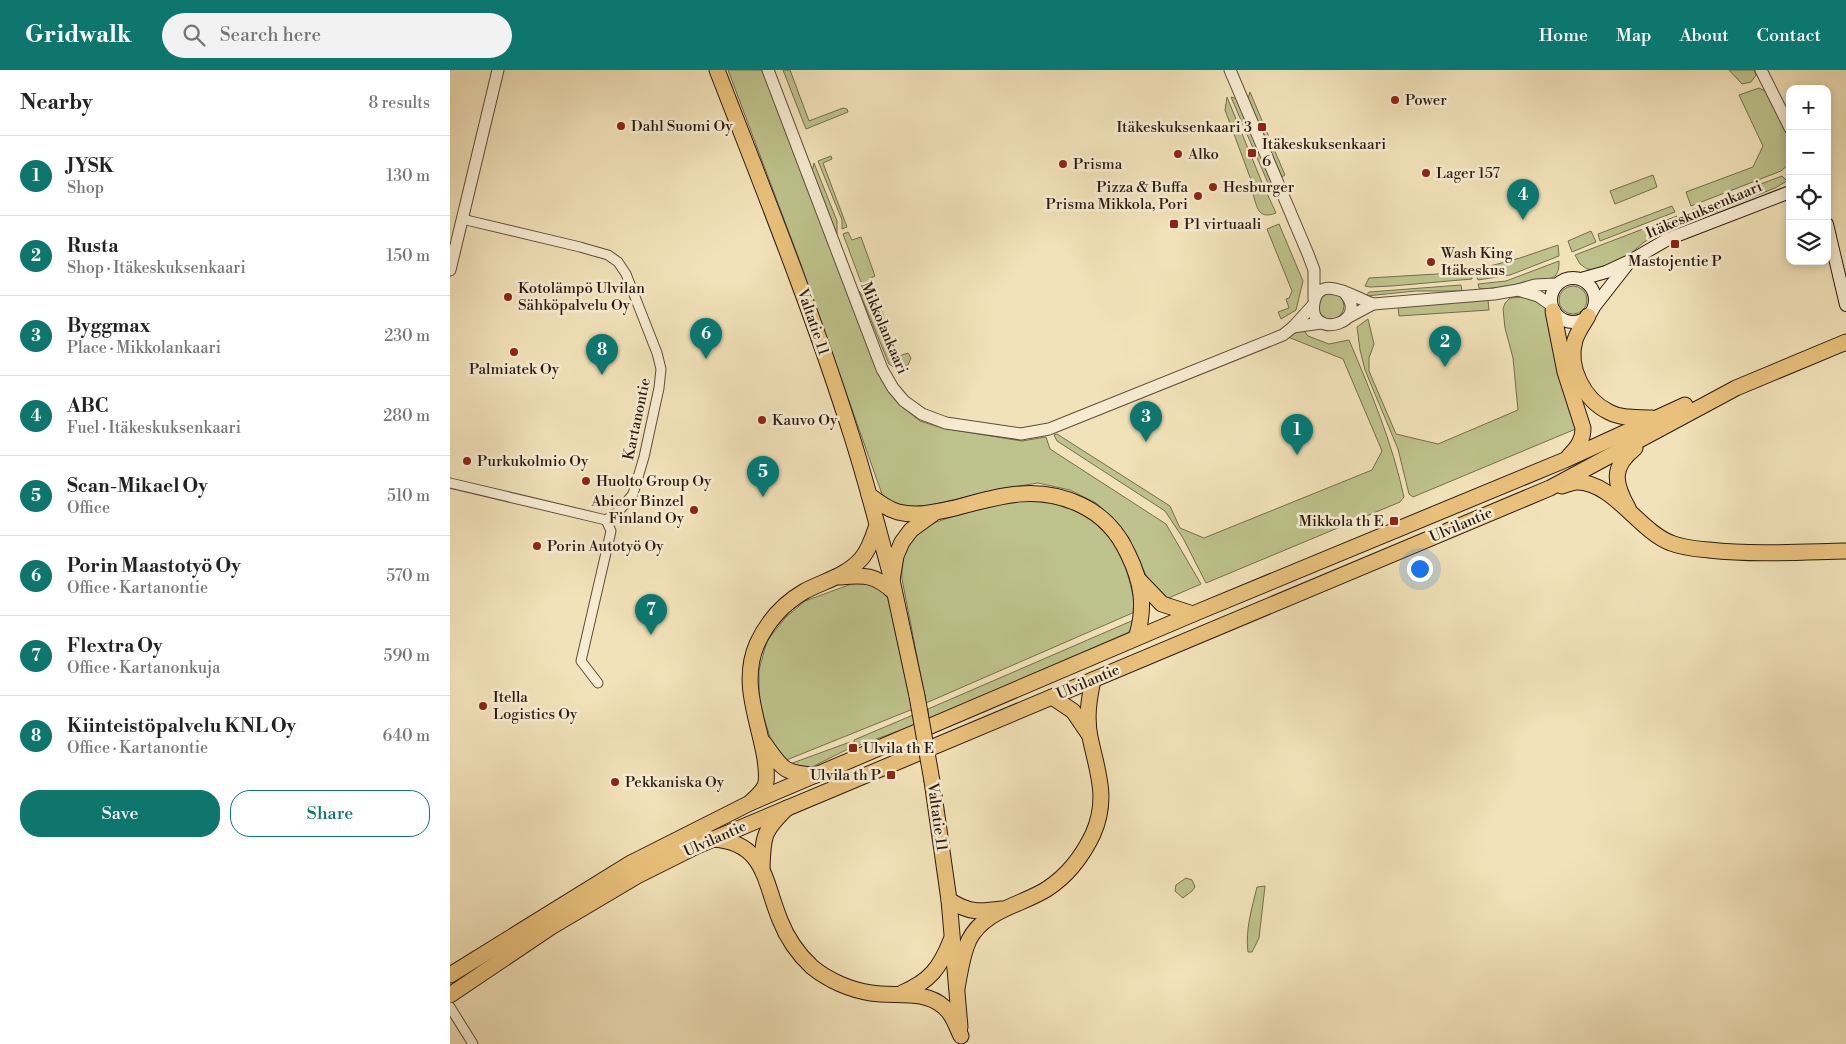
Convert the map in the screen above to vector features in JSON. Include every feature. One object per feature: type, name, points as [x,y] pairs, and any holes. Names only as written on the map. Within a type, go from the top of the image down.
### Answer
[{"type":"main road","name":"Valtatie 11","points":[[717,70],[792,261],[853,439],[893,586],[917,696],[932,780],[949,900],[961,1040]]},
{"type":"main road","name":"Itäkeskuksenkaari","points":[[1581,279],[1606,272],[1632,260],[1668,238],[1786,194]]},
{"type":"main road","points":[[1831,241],[1846,305]]},
{"type":"main road","name":"Itäkeskuksenkaari","points":[[1591,312],[1632,260]]},
{"type":"main road","points":[[1565,460],[1577,448],[1583,437],[1583,428],[1565,372],[1552,308],[1553,291],[1557,284],[1565,279],[1581,279],[1593,291],[1595,299],[1591,312],[1580,329],[1573,350],[1576,372],[1590,398],[1609,412],[1655,425]]},
{"type":"main road","points":[[1552,308],[1558,316],[1570,322],[1576,322],[1591,312]]},
{"type":"main road","name":"Ulvilantie","points":[[450,994],[551,927],[637,876],[714,839],[1550,488],[1709,394],[1736,388],[1846,342]]},
{"type":"main road","points":[[1630,512],[1619,489],[1617,475],[1619,464],[1655,425]]},
{"type":"main road","name":"Ulvilantie","points":[[450,975],[631,863],[750,803],[1193,614],[1565,460],[1655,425]]},
{"type":"main road","points":[[1550,488],[1577,482],[1589,485],[1609,495],[1654,534],[1671,543],[1695,548],[1734,552],[1846,550]]},
{"type":"main road","points":[[869,495],[881,504],[900,513],[933,514],[1021,493],[1047,494],[1085,507],[1107,523],[1125,547],[1138,579],[1143,613],[1136,638]]},
{"type":"main road","points":[[836,577],[872,576],[893,586],[896,556],[902,542],[911,530],[933,514]]},
{"type":"main road","points":[[750,803],[765,785],[766,770],[762,739],[753,709],[749,684],[751,662],[757,644],[767,626],[791,600],[836,577],[862,558],[868,549],[877,525]]},
{"type":"main road","points":[[1138,579],[1162,604],[1193,614]]},
{"type":"main road","points":[[957,988],[969,940],[976,930],[1004,909],[1047,889],[1063,876],[1075,863],[1094,832],[1101,794],[1100,777],[1090,736],[1088,705],[1093,680]]},
{"type":"main road","points":[[1052,697],[1073,711],[1090,736]]},
{"type":"main road","points":[[762,739],[780,765],[789,772],[816,775]]},
{"type":"main road","points":[[762,869],[763,842],[766,832],[787,808]]},
{"type":"main road","points":[[714,839],[729,840],[746,848],[762,869],[786,933],[803,958],[814,968],[840,984],[858,990],[870,993],[902,993],[936,1001],[950,1013],[961,1040]]},
{"type":"main road","points":[[949,900],[961,908],[970,911],[979,912],[1004,909]]},
{"type":"main road","points":[[902,993],[923,983],[932,976],[945,956],[953,937]]},
{"type":"street","points":[[450,270],[498,70]]},
{"type":"street","name":"Mikkolankaari","points":[[768,70],[882,368],[904,401],[922,414],[946,423],[1021,434],[1049,429],[1283,335],[1293,327],[1314,302]]},
{"type":"street","points":[[1230,70],[1314,270],[1315,316],[1321,323],[1338,325],[1373,304],[1518,290],[1536,285],[1557,284]]},
{"type":"street","points":[[1761,70],[1786,120]]},
{"type":"street","name":"Kartanontie","points":[[462,219],[608,255],[618,262],[626,274],[661,369],[644,457],[633,494],[620,511],[606,520]]},
{"type":"street","points":[[1314,270],[1348,296],[1350,311],[1347,318]]},
{"type":"street","points":[[1314,302],[1319,292],[1326,288],[1338,289],[1373,304]]},
{"type":"street","points":[[1518,290],[1538,296],[1552,308]]},
{"type":"street","name":"Mikkolankaari","points":[[1293,327],[1321,323]]},
{"type":"street","points":[[450,483],[606,520],[611,531],[581,660],[598,683]]},
{"type":"street","points":[[450,1007],[473,1044]]},
{"type":"green space","points":[[728,70],[763,70],[882,378],[891,394],[901,406],[920,421],[942,428],[1022,441],[1046,437],[1050,449],[1166,524],[1201,584],[1164,600],[1150,584],[1129,538],[1116,521],[1096,503],[1070,490],[1038,483],[1000,489],[918,508],[901,508],[883,497],[799,259]]},
{"type":"green space","points":[[783,70],[790,70],[809,121],[843,108],[847,109],[848,112],[806,129]]},
{"type":"green space","points":[[1729,70],[1754,70],[1756,75],[1751,82],[1742,84]]},
{"type":"green space","points":[[1759,88],[1767,92],[1786,130],[1786,167],[1781,171],[1691,206],[1686,192],[1753,167],[1763,146],[1739,95]]},
{"type":"green space","points":[[1250,92],[1285,175],[1282,177],[1248,98]]},
{"type":"green space","points":[[1227,97],[1263,185],[1254,188],[1225,110]]},
{"type":"green space","points":[[1231,97],[1238,99],[1273,181],[1268,183]]},
{"type":"green space","points":[[831,156],[832,159],[823,163],[847,227],[842,229],[842,220],[818,161]]},
{"type":"green space","points":[[814,163],[837,221],[837,234],[812,172]]},
{"type":"green space","points":[[1653,175],[1657,187],[1615,204],[1610,191]]},
{"type":"green space","points":[[1782,176],[1786,180],[1775,188],[1700,218],[1694,217],[1692,210]]},
{"type":"green space","points":[[1265,189],[1276,213],[1270,215],[1265,215],[1259,211],[1253,194]]},
{"type":"green space","points":[[1672,206],[1675,212],[1600,241],[1598,234]]},
{"type":"green space","points":[[1677,216],[1677,225],[1644,242],[1622,261],[1597,270],[1587,269],[1580,264],[1575,255]]},
{"type":"green space","points":[[1279,224],[1303,281],[1296,310],[1281,319],[1278,312],[1289,308],[1286,299],[1289,298],[1292,291],[1267,229]]},
{"type":"green space","points":[[1591,231],[1596,242],[1572,252],[1568,241]]},
{"type":"green space","points":[[848,232],[852,240],[861,237],[875,276],[869,279],[877,299],[872,301],[862,285],[843,234]]},
{"type":"green space","points":[[1558,245],[1559,256],[1510,275],[1478,280],[1475,270]]},
{"type":"green space","points":[[1559,261],[1557,273],[1550,279],[1521,285],[1479,288],[1478,284],[1506,281]]},
{"type":"green space","points":[[1471,272],[1472,279],[1392,286],[1365,286],[1369,278]]},
{"type":"green space","points":[[1461,285],[1462,291],[1416,291],[1366,296],[1369,292]]},
{"type":"green space","points":[[1573,286],[1583,290],[1587,300],[1583,310],[1573,314],[1563,310],[1559,300],[1563,290]]},
{"type":"green space","points":[[859,291],[871,306],[895,368],[889,364]]},
{"type":"green space","points":[[1331,293],[1340,297],[1344,306],[1340,315],[1331,319],[1322,315],[1318,306],[1322,297]]},
{"type":"green space","points":[[1522,297],[1539,301],[1550,314],[1578,428],[1413,497],[1409,494],[1398,449],[1365,370],[1357,327],[1368,319],[1374,344],[1369,358],[1369,371],[1396,434],[1438,444],[1518,410],[1513,358],[1505,328],[1503,309],[1505,303],[1510,298]]},
{"type":"green space","points":[[1488,300],[1489,310],[1399,316],[1398,306]]},
{"type":"green space","points":[[879,304],[899,356],[908,353],[911,358],[908,365],[900,368],[875,306]]},
{"type":"green space","points":[[1303,329],[1308,336],[1329,344],[1349,340],[1387,437],[1404,497],[1400,502],[1206,583],[1183,538],[1165,511],[1057,441],[1054,435],[1057,434],[1170,506],[1180,528],[1204,538],[1372,470],[1382,451],[1343,359],[1288,337]]},
{"type":"green space","points":[[1021,499],[1047,502],[1073,509],[1085,514],[1106,529],[1122,556],[1137,611],[926,703],[902,579],[902,563],[905,551],[917,533],[936,522]]},
{"type":"green space","points":[[857,582],[882,588],[890,602],[913,709],[784,761],[772,743],[759,703],[759,670],[767,641],[785,618],[805,601]]},
{"type":"green space","points":[[1136,619],[1129,632],[929,719],[928,709]]},
{"type":"green space","points":[[913,715],[915,725],[854,747],[854,740]]},
{"type":"green space","points":[[850,742],[850,748],[808,769],[787,765]]},
{"type":"green space","points":[[1186,878],[1192,880],[1195,887],[1183,898],[1175,891],[1176,885]]},
{"type":"green space","points":[[1265,886],[1259,938],[1252,952],[1248,952],[1248,927],[1257,887]]},
{"type":"place","name":"Power","points":[[1395,100]]},
{"type":"place","name":"Dahl Suomi Oy","points":[[621,126]]},
{"type":"place","name":"Itäkeskuksenkaari 3","points":[[1262,127]]},
{"type":"place","name":"Itäkeskuksenkaari 6","points":[[1252,153]]},
{"type":"place","name":"Alko","points":[[1178,154]]},
{"type":"place","name":"Prisma","points":[[1063,164]]},
{"type":"place","name":"Lager 157","points":[[1426,173]]},
{"type":"place","name":"Hesburger","points":[[1213,187]]},
{"type":"place","name":"Pizza & Buffa Prisma Mikkola, Pori","points":[[1198,196]]},
{"type":"place","name":"ABC","points":[[1523,220]]},
{"type":"place","name":"P1 virtuaali","points":[[1174,224]]},
{"type":"place","name":"Mastojentie P","points":[[1675,244]]},
{"type":"place","name":"Wash King Itäkeskus","points":[[1431,262]]},
{"type":"place","name":"Kotolämpö Ulvilan Sähköpalvelu Oy","points":[[508,297]]},
{"type":"place","name":"Palmiatek Oy","points":[[514,352]]},
{"type":"place","name":"Porin Maastotyö Oy","points":[[706,359]]},
{"type":"place","name":"Rusta","points":[[1445,367]]},
{"type":"place","name":"Kiinteistöpalvelu KNL Oy","points":[[602,375]]},
{"type":"place","name":"Kauvo Oy","points":[[762,420]]},
{"type":"place","name":"Byggmax","points":[[1146,442]]},
{"type":"place","name":"JYSK","points":[[1297,455]]},
{"type":"place","name":"Purkukolmio Oy","points":[[467,461]]},
{"type":"place","name":"Huolto Group Oy","points":[[586,481]]},
{"type":"place","name":"Scan-Mikael Oy","points":[[763,497]]},
{"type":"place","name":"Abicor Binzel Finland Oy","points":[[694,510]]},
{"type":"place","name":"Mikkola th E","points":[[1394,521]]},
{"type":"place","name":"Porin Autotyö Oy","points":[[537,546]]},
{"type":"place","name":"Flextra Oy","points":[[651,635]]},
{"type":"place","name":"Itella Logistics Oy","points":[[483,706]]},
{"type":"place","name":"Ulvila th E","points":[[853,748]]},
{"type":"place","name":"Ulvila th P","points":[[891,775]]},
{"type":"place","name":"Pekkaniska Oy","points":[[615,782]]}]
